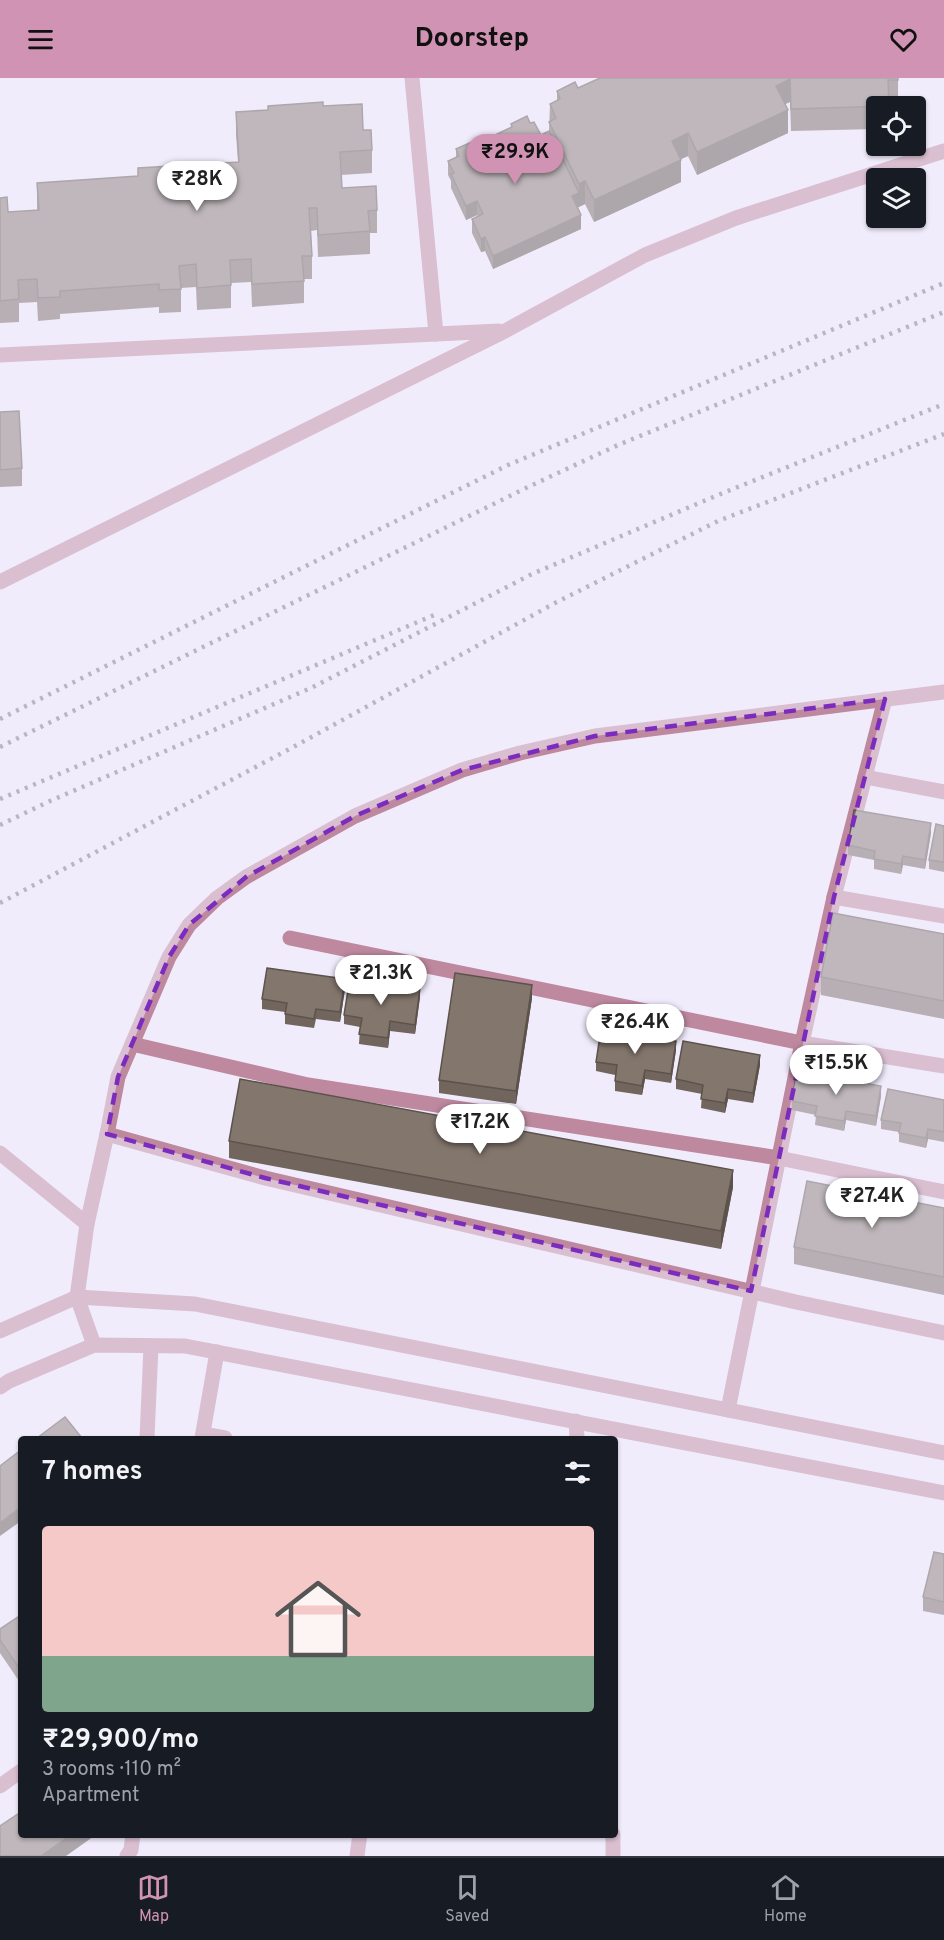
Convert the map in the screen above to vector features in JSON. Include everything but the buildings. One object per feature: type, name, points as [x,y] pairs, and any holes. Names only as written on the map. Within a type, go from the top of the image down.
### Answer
[{"type":"street","points":[[411,78],[436,334]]},
{"type":"street","points":[[0,582],[505,331],[645,255],[736,218],[944,151]]},
{"type":"street","points":[[0,355],[505,331]]},
{"type":"street","points":[[94,1345],[77,1297],[87,1224],[118,1077],[169,957],[189,925],[216,898],[246,877],[355,816],[462,770],[520,753],[595,736],[944,692]]},
{"type":"street","points":[[728,1410],[834,897],[885,699]]},
{"type":"street","points":[[865,777],[944,792]]},
{"type":"street","points":[[834,897],[944,916]]},
{"type":"street","points":[[290,938],[802,1043],[944,1066]]},
{"type":"street","points":[[132,1044],[308,1085],[779,1158],[944,1192]]},
{"type":"street","points":[[107,1134],[265,1178],[944,1334]]},
{"type":"street","points":[[0,1153],[87,1224]]},
{"type":"street","points":[[0,1331],[77,1297],[195,1304],[944,1453]]},
{"type":"street","points":[[0,1387],[9,1381],[94,1345],[185,1346],[944,1493]]},
{"type":"street","points":[[147,1436],[151,1346]]},
{"type":"street","points":[[202,1436],[217,1352]]},
{"type":"street","points":[[576,1421],[577,1436]]},
{"type":"street","points":[[2,1783],[18,1773]]},
{"type":"street","points":[[2,1783],[18,1783]]},
{"type":"street","points":[[127,1856],[131,1850],[132,1838]]},
{"type":"street","points":[[357,1856],[359,1838]]},
{"type":"street","points":[[613,1838],[613,1856]]},
{"type":"highlighted area","points":[[885,699],[834,897],[751,1291],[265,1178],[107,1134],[118,1077],[169,957],[189,925],[246,877],[355,816],[462,770],[595,736]]},
{"type":"railway","points":[[0,719],[508,465],[944,283]]},
{"type":"railway","points":[[0,747],[618,445],[944,312]]},
{"type":"railway","points":[[0,825],[50,801],[311,688],[532,574],[718,495],[944,404]]},
{"type":"railway","points":[[0,903],[297,745],[555,603],[718,521],[944,434]]},
{"type":"railway","points":[[0,799],[439,613]]}]
